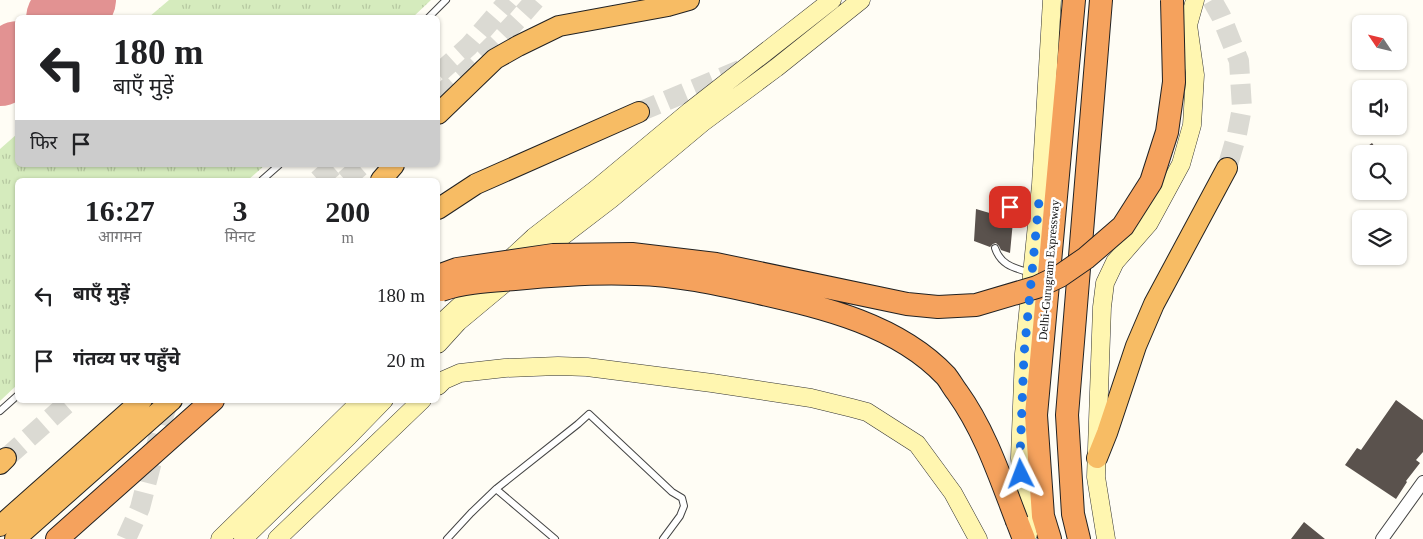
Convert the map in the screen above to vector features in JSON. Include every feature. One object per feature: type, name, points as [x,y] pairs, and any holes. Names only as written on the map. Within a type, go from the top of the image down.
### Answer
[{"type":"highway","points":[[440,112],[495,59],[559,26],[668,6],[690,0]]},
{"type":"highway","name":"Delhi-Gurugram Expressway","points":[[1050,539],[1043,516],[1036,416],[1048,195],[1074,0]]},
{"type":"highway","points":[[1079,539],[1073,514],[1066,415],[1101,0]]},
{"type":"highway","points":[[440,275],[457,269],[553,255],[632,254],[716,264],[883,300],[931,306],[976,305],[1037,287],[1060,276],[1086,258],[1122,226],[1151,182],[1167,132],[1174,82],[1172,0]]},
{"type":"highway","points":[[440,208],[476,184],[639,112]]},
{"type":"highway","points":[[383,178],[392,167]]},
{"type":"highway","points":[[1097,458],[1136,346],[1154,304],[1228,168]]},
{"type":"highway","points":[[440,291],[457,285],[556,274],[645,274],[709,281],[800,302],[837,312],[867,323],[912,348],[946,377],[964,401],[983,433],[1023,533]]},
{"type":"highway","points":[[0,526],[139,403]]},
{"type":"highway","points":[[15,539],[169,403]]},
{"type":"highway","points":[[56,539],[210,403]]},
{"type":"main road","points":[[440,324],[534,237],[595,190],[690,111],[832,0]]},
{"type":"main road","points":[[440,342],[458,322],[546,249],[611,199],[702,123],[862,0]]},
{"type":"main road","points":[[1023,533],[1020,458],[1024,354],[1032,274],[1048,195],[1052,0]]},
{"type":"main road","points":[[1106,539],[1096,477],[1102,307],[1105,284],[1115,262],[1149,223],[1180,164],[1192,125],[1195,75],[1188,25],[1195,0]]},
{"type":"main road","points":[[440,384],[444,380],[460,373],[533,366],[577,367],[712,383],[811,398],[866,412],[917,444],[954,493],[978,539]]},
{"type":"main road","points":[[220,539],[359,403]]},
{"type":"main road","points":[[242,539],[381,403]]},
{"type":"main road","points":[[278,539],[419,403]]},
{"type":"street","points":[[1382,539],[1423,482]]},
{"type":"lane","points":[[431,15],[446,0]]},
{"type":"lane","points":[[264,178],[277,167]]},
{"type":"lane","points":[[998,216],[1007,208],[1048,195]]},
{"type":"lane","points":[[995,248],[998,257],[1006,265],[1032,274]]},
{"type":"lane","points":[[0,410],[15,398]]},
{"type":"lane","points":[[447,539],[496,490],[588,414],[672,492],[682,498],[684,506],[680,516],[663,539]]},
{"type":"lane","points":[[496,490],[555,539]]},
{"type":"green space","points":[[169,0],[431,0],[415,15],[151,15]]},
{"type":"green space","points":[[15,136],[15,167],[263,167],[250,178],[15,178],[15,387],[0,401],[0,149]]},
{"type":"building","points":[[976,209],[993,214],[993,218],[997,221],[1003,218],[1013,221],[1010,253],[1001,250],[996,243],[990,247],[974,241]]},
{"type":"building","points":[[1396,400],[1423,420],[1423,452],[1416,460],[1420,463],[1406,481],[1396,499],[1345,465],[1357,448],[1361,450]]},
{"type":"building","points":[[1304,522],[1325,539],[1291,539]]},
{"type":"runway","points":[[64,15],[81,0]]},
{"type":"runway","points":[[0,71],[15,58]]},
{"type":"tunnel","points":[[440,72],[469,46],[509,0]]},
{"type":"tunnel","points":[[440,95],[512,26],[535,0]]},
{"type":"tunnel","points":[[1212,0],[1221,16],[1239,61],[1242,108],[1227,168]]},
{"type":"tunnel","points":[[639,112],[771,57],[810,35]]},
{"type":"tunnel","points":[[320,178],[333,167]]},
{"type":"tunnel","points":[[347,178],[360,167]]},
{"type":"tunnel","points":[[6,458],[68,403]]},
{"type":"tunnel","points":[[126,539],[140,508],[168,403]]},
{"type":"route","points":[[1010,207],[1039,201],[1024,354],[1021,474]]}]
